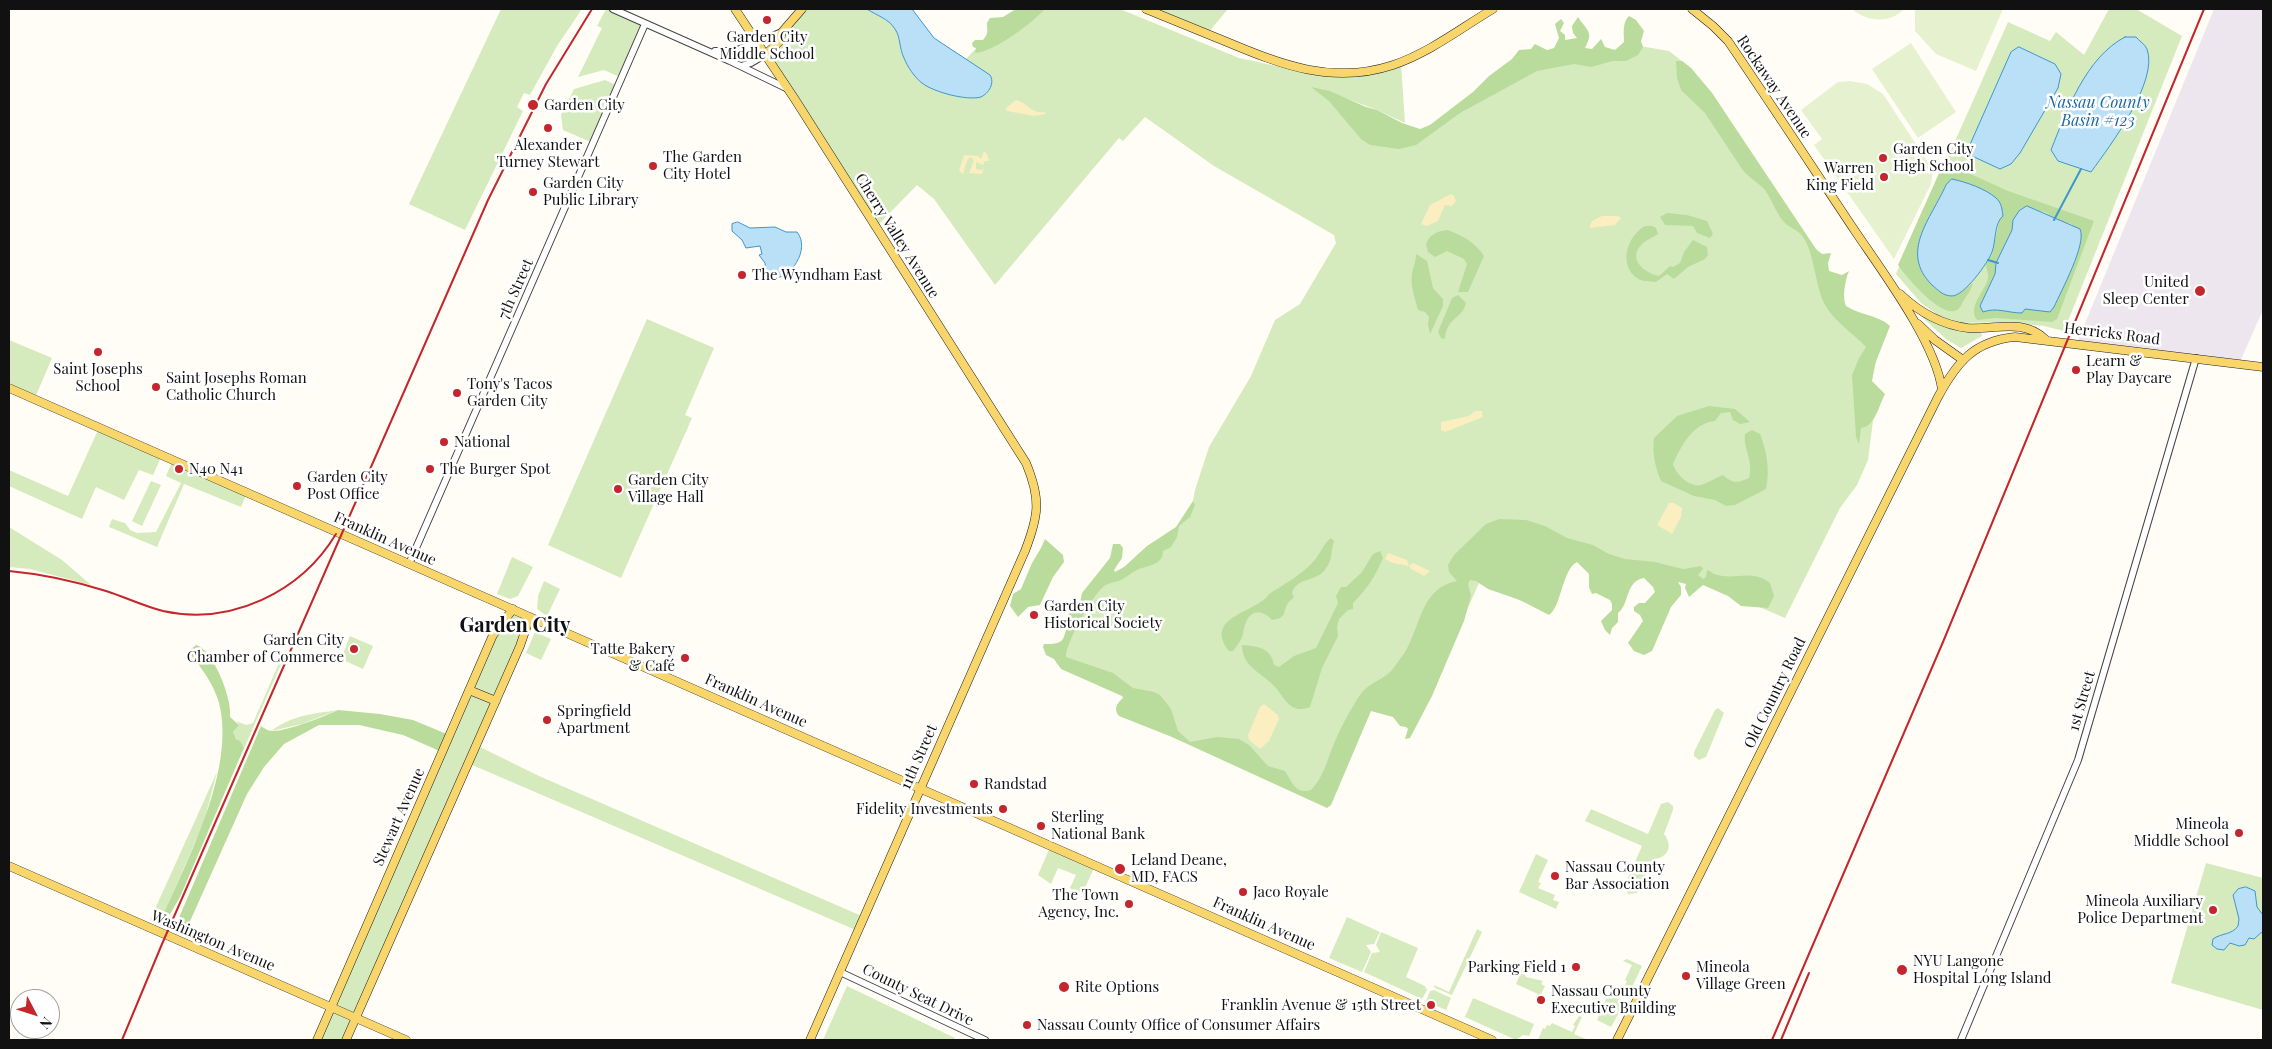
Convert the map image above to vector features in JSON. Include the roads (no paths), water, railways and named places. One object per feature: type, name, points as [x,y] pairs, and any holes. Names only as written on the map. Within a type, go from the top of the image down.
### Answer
[{"type":"main road","name":"Cherry Valley Avenue","points":[[735,9],[766,54],[1026,463],[1033,481]]},
{"type":"main road","points":[[766,54],[779,42],[782,32],[802,9]]},
{"type":"main road","points":[[1146,9],[1281,64],[1306,70],[1340,73],[1378,69],[1405,60],[1493,9]]},
{"type":"main road","name":"Rockaway Avenue","points":[[1692,9],[1713,26],[1728,42],[1892,287],[1930,352],[1938,372],[1942,390]]},
{"type":"main road","name":"Rockaway Avenue","points":[[1892,287],[1909,302],[1941,321],[1967,328],[2026,328],[2045,339]]},
{"type":"main road","name":"Rockaway Avenue","points":[[1907,311],[1926,333],[1963,360]]},
{"type":"main road","name":"Herricks Road","points":[[1963,360],[1973,350],[1992,340],[2015,337],[2045,339],[2263,368]]},
{"type":"main road","name":"Old Country Road","points":[[1617,1040],[1942,390],[1963,360]]},
{"type":"main road","name":"Franklin Avenue","points":[[9,388],[1492,1040]]},
{"type":"main road","name":"11th Street","points":[[810,1040],[1030,537],[1037,503],[1033,481]]},
{"type":"main road","name":"Stewart Avenue","points":[[317,1040],[493,634],[513,609]]},
{"type":"main road","points":[[346,1040],[496,701],[530,617]]},
{"type":"main road","points":[[469,690],[496,701]]},
{"type":"main road","name":"Washington Avenue","points":[[9,866],[406,1040]]},
{"type":"street","points":[[613,9],[741,66],[789,90]]},
{"type":"street","name":"7th Street","points":[[409,564],[645,24]]},
{"type":"street","points":[[706,50],[735,51],[782,32]]},
{"type":"street","points":[[741,66],[751,63],[766,54]]},
{"type":"street","name":"1st Street","points":[[1961,1040],[2078,760],[2196,358]]},
{"type":"street","name":"County Seat Drive","points":[[840,972],[985,1040]]},
{"type":"water","points":[[867,9],[912,9],[934,38],[990,75],[992,81],[989,90],[981,97],[967,98],[942,92],[922,83],[905,61],[895,29],[886,20]]},
{"type":"water","name":"Nassau County Basin #123","points":[[2125,37],[2136,37],[2145,46],[2149,62],[2140,95],[2131,113],[2091,172],[2058,161],[2051,150],[2063,119],[2079,87],[2099,58],[2111,46]]},
{"type":"water","points":[[2019,47],[2055,64],[2061,74],[2058,88],[2020,153],[2011,164],[2000,169],[1972,156],[1968,149],[2011,52]]},
{"type":"water","points":[[1952,179],[1975,186],[1992,195],[1999,202],[2003,216],[1998,223],[1992,252],[1986,264],[1963,291],[1952,296],[1939,291],[1923,273],[1918,260],[1918,248],[1926,223],[1946,185]]},
{"type":"water","points":[[2027,206],[2080,229],[2080,245],[2077,256],[2050,312],[2025,309],[2022,313],[1997,310],[1983,312],[1980,306],[1995,274],[1996,263],[2012,230],[2013,220],[2019,211]]},
{"type":"water","points":[[738,222],[750,228],[775,227],[786,232],[797,232],[801,239],[802,247],[797,262],[785,274],[778,278],[770,279],[767,276],[765,263],[759,255],[762,254],[760,246],[746,248],[742,240],[732,231],[732,224]]},
{"type":"water","points":[[2246,887],[2255,891],[2257,907],[2263,915],[2263,931],[2254,939],[2249,938],[2245,945],[2239,946],[2230,943],[2224,950],[2217,949],[2212,945],[2213,939],[2233,931],[2238,926],[2239,919],[2233,895],[2238,889]]},
{"type":"waterway","points":[[2054,220],[2081,169]]},
{"type":"waterway","points":[[1988,260],[1998,263]]},
{"type":"railway","points":[[122,1040],[162,944],[488,200],[546,84],[592,9]]},
{"type":"railway","points":[[1772,1040],[1943,642],[2204,9]]},
{"type":"railway","points":[[9,571],[46,576],[82,584],[163,611],[189,614],[214,613],[238,609],[262,600],[284,588],[304,573],[321,555],[336,534]]},
{"type":"railway","points":[[1781,1040],[1809,973]]},
{"type":"place","name":"Garden City Middle School","points":[[767,20]]},
{"type":"place","name":"Garden City","points":[[533,105]]},
{"type":"place","name":"Alexander Turney Stewart","points":[[548,128]]},
{"type":"place","name":"Garden City High School","points":[[1883,158]]},
{"type":"place","name":"The Garden City Hotel","points":[[653,166]]},
{"type":"place","name":"Warren King Field","points":[[1884,177]]},
{"type":"place","name":"Garden City Public Library","points":[[533,192]]},
{"type":"place","name":"The Wyndham East","points":[[742,275]]},
{"type":"place","name":"United Sleep Center","points":[[2200,291]]},
{"type":"place","name":"Saint Josephs School","points":[[98,352]]},
{"type":"place","name":"Learn & Play Daycare","points":[[2076,370]]},
{"type":"place","name":"Saint Josephs Roman Catholic Church","points":[[156,387]]},
{"type":"place","name":"Tony's Tacos Garden City","points":[[457,393]]},
{"type":"place","name":"National","points":[[444,442]]},
{"type":"place","name":"N40 N41","points":[[179,469]]},
{"type":"place","name":"The Burger Spot","points":[[430,469]]},
{"type":"place","name":"Garden City Post Office","points":[[297,486]]},
{"type":"place","name":"Garden City Village Hall","points":[[618,489]]},
{"type":"place","name":"Garden City Historical Society","points":[[1034,615]]},
{"type":"place","name":"Garden City Chamber of Commerce","points":[[354,649]]},
{"type":"place","name":"Tatte Bakery & Café","points":[[685,658]]},
{"type":"place","name":"Springfield Apartment","points":[[547,720]]},
{"type":"place","name":"Randstad","points":[[974,784]]},
{"type":"place","name":"Fidelity Investments","points":[[1003,809]]},
{"type":"place","name":"Sterling National Bank","points":[[1041,826]]},
{"type":"place","name":"Mineola Middle School","points":[[2239,833]]},
{"type":"place","name":"Leland Deane, MD, FACS","points":[[1120,869]]},
{"type":"place","name":"Nassau County Bar Association","points":[[1555,876]]},
{"type":"place","name":"Jaco Royale","points":[[1243,892]]},
{"type":"place","name":"The Town Agency, Inc.","points":[[1129,904]]},
{"type":"place","name":"Mineola Auxiliary Police Department","points":[[2213,910]]},
{"type":"place","name":"Parking Field 1","points":[[1576,967]]},
{"type":"place","name":"NYU Langone Hospital Long Island","points":[[1902,970]]},
{"type":"place","name":"Mineola Village Green","points":[[1686,976]]},
{"type":"place","name":"Rite Options","points":[[1064,987]]},
{"type":"place","name":"Nassau County Executive Building","points":[[1541,1000]]},
{"type":"place","name":"Franklin Avenue & 15th Street","points":[[1431,1005]]},
{"type":"place","name":"Nassau County Office of Consumer Affairs","points":[[1027,1025]]},
{"type":"district","name":"Garden City","points":[[515,626]]}]
